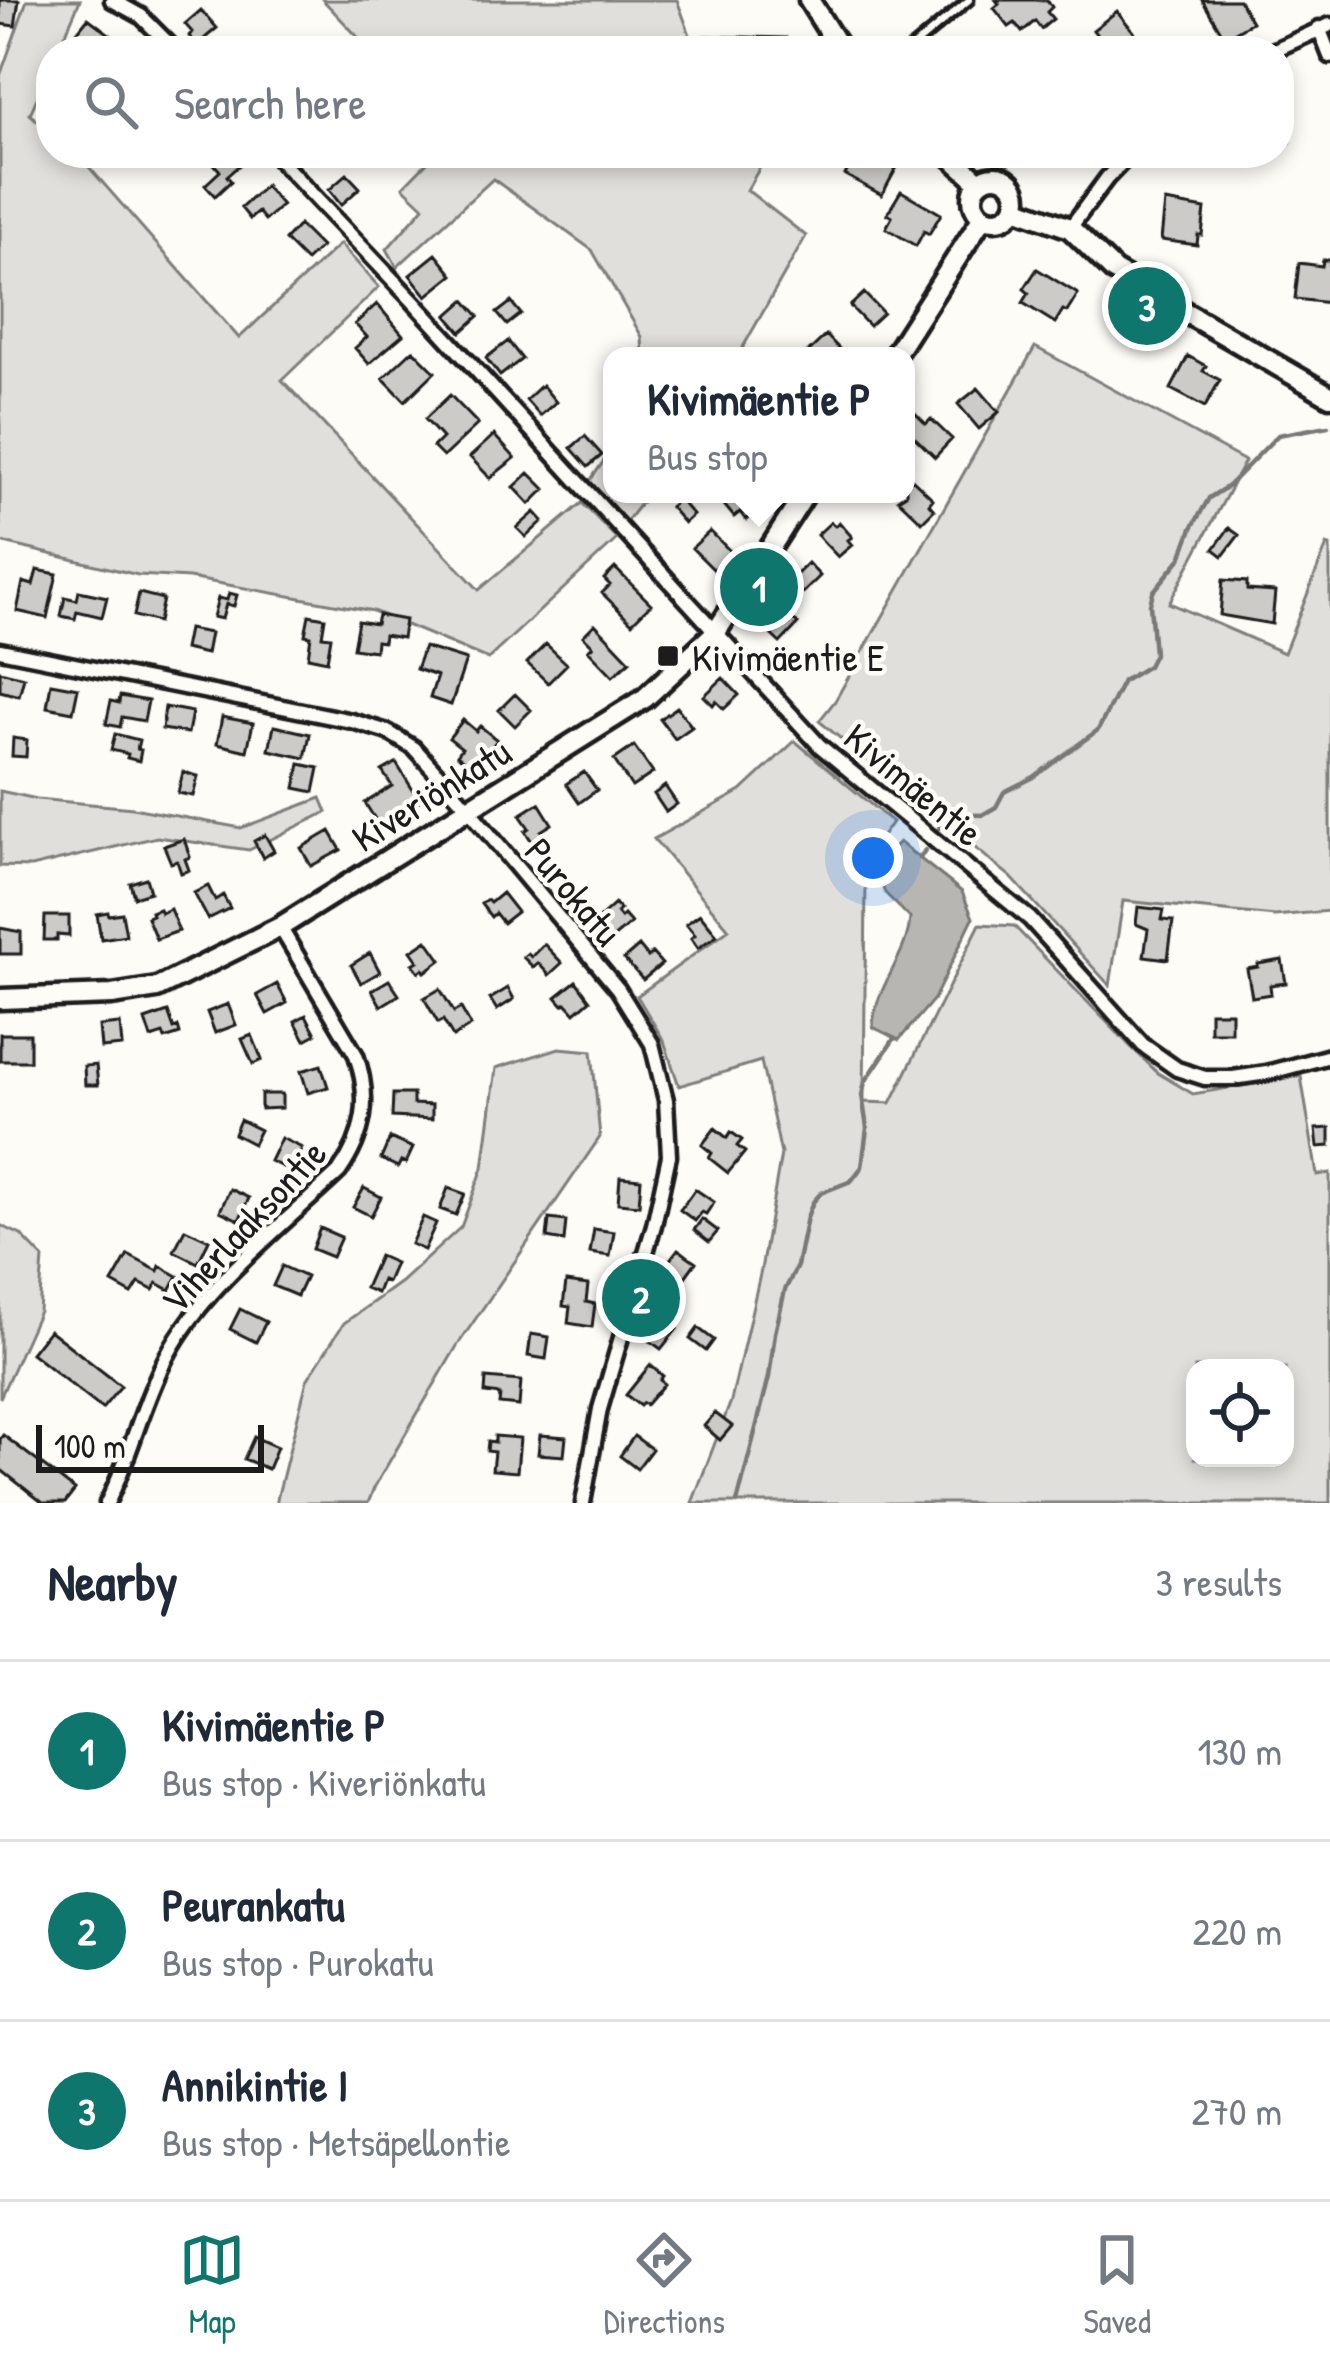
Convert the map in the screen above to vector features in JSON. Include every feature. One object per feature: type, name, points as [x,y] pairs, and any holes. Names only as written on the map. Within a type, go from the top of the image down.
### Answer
[{"type":"street","points":[[112,0],[140,16],[161,36]]},
{"type":"street","points":[[809,0],[830,36]]},
{"type":"street","points":[[1294,41],[1325,26],[1330,56]]},
{"type":"street","name":"Kivimäentie","points":[[287,168],[820,746],[1030,919],[1143,1045],[1177,1070],[1205,1078],[1267,1073],[1330,1056]]},
{"type":"street","points":[[964,168],[979,182]]},
{"type":"street","points":[[1070,229],[1117,168]]},
{"type":"street","points":[[991,176],[1005,177],[1015,187],[1016,208],[998,220],[983,217],[973,201],[979,182],[991,176]]},
{"type":"street","points":[[1016,208],[1070,229],[1114,271],[1330,396]]},
{"type":"street","points":[[900,347],[983,217]]},
{"type":"street","name":"Kiveriönkatu","points":[[0,999],[112,995],[157,988],[280,928],[645,698],[716,632],[799,503]]},
{"type":"street","name":"Purokatu","points":[[0,650],[388,732],[414,748],[618,989],[652,1044],[666,1100],[669,1156],[654,1225],[600,1409],[583,1503]]},
{"type":"street","name":"Viherlaaksontie","points":[[106,1503],[165,1358],[185,1325],[215,1289],[339,1172],[363,1126],[366,1101],[356,1055],[280,928]]},
{"type":"lane","points":[[926,36],[969,0]]},
{"type":"shaded area","points":[[27,0],[80,0],[64,36],[36,36],[36,100],[30,114],[36,119],[36,168],[90,168],[239,338],[340,244],[379,287],[282,380],[479,590],[582,503],[617,539],[488,659],[373,611],[189,578],[138,575],[0,542],[0,76]]},
{"type":"shaded area","points":[[323,0],[677,0],[690,35],[690,36],[357,36]]},
{"type":"shaded area","points":[[421,168],[759,168],[747,190],[806,236],[743,347],[643,347],[642,337],[592,250],[493,179],[397,267],[387,249],[424,207],[403,187]]},
{"type":"shaded area","points":[[1035,347],[1245,461],[1169,603],[1284,653],[1330,546],[1330,911],[1275,916],[1123,901],[1110,986],[1011,877],[819,721],[835,701]]},
{"type":"shaded area","points":[[603,462],[603,496],[590,481]]},
{"type":"shaded area","points":[[609,503],[641,503],[626,522]]},
{"type":"shaded area","points":[[795,741],[892,822],[866,882],[864,1102],[891,1103],[980,924],[1014,926],[1158,1073],[1193,1094],[1301,1076],[1317,1175],[1330,1173],[1330,1503],[692,1503],[731,1401],[781,1154],[761,1061],[679,1086],[664,1041],[637,996],[729,929],[654,839],[741,791]]},
{"type":"shaded area","points":[[0,791],[241,828],[321,798],[327,812],[249,850],[157,837],[31,867],[0,866]]},
{"type":"shaded area","points":[[899,842],[962,892],[973,918],[934,999],[899,1040],[873,1027],[910,918],[885,893],[878,876],[887,854]]},
{"type":"shaded area","points":[[559,1048],[592,1051],[600,1137],[457,1346],[368,1503],[276,1503],[307,1380],[344,1323],[401,1282],[461,1227],[483,1168],[496,1068]]},
{"type":"shaded area","points":[[0,1225],[21,1235],[43,1258],[39,1311],[0,1398]]},
{"type":"building","points":[[0,0],[19,0],[15,26],[0,24]]},
{"type":"building","points":[[996,0],[1047,0],[1052,7],[1047,12],[1053,19],[1041,29],[1035,21],[1022,32],[1015,23],[1009,27],[994,8],[999,4]]},
{"type":"building","points":[[1202,0],[1239,0],[1252,22],[1224,36]]},
{"type":"building","points":[[201,10],[217,28],[208,36],[189,36],[192,32],[185,24]]},
{"type":"building","points":[[1117,11],[1137,36],[1098,36],[1093,30]]},
{"type":"building","points":[[88,18],[112,36],[74,36]]},
{"type":"building","points":[[218,168],[236,168],[227,176],[231,181],[215,196],[205,185],[220,171]]},
{"type":"building","points":[[849,168],[896,168],[882,195],[845,175]]},
{"type":"building","points":[[347,174],[360,188],[341,205],[329,190]]},
{"type":"building","points":[[265,186],[282,205],[265,220],[258,212],[250,219],[241,208]]},
{"type":"building","points":[[901,191],[941,214],[916,246],[886,228],[892,217],[887,214]]},
{"type":"building","points":[[1165,202],[1205,209],[1197,245],[1161,240]]},
{"type":"building","points":[[299,225],[321,247],[306,261],[285,240]]},
{"type":"building","points":[[436,254],[453,275],[427,296],[410,275]]},
{"type":"building","points":[[1323,260],[1330,260],[1330,303],[1295,299],[1299,263],[1322,266]]},
{"type":"building","points":[[1037,269],[1078,294],[1055,323],[1023,303],[1029,293],[1024,289]]},
{"type":"building","points":[[864,293],[883,313],[869,326],[850,306]]},
{"type":"building","points":[[465,300],[479,316],[461,332],[447,316]]},
{"type":"building","points":[[511,302],[521,314],[507,325],[497,313]]},
{"type":"building","points":[[377,304],[403,335],[369,364],[355,348],[367,337],[355,324]]},
{"type":"building","points":[[826,335],[837,347],[813,347]]},
{"type":"building","points":[[508,341],[522,359],[500,376],[486,358]]},
{"type":"building","points":[[413,350],[435,372],[405,401],[383,378]]},
{"type":"building","points":[[1188,356],[1220,380],[1205,407],[1171,389]]},
{"type":"building","points":[[542,385],[556,402],[540,416],[526,400]]},
{"type":"building","points":[[978,388],[999,412],[979,429],[958,404]]},
{"type":"building","points":[[450,395],[478,424],[443,457],[433,447],[442,438],[425,419]]},
{"type":"building","points":[[915,413],[926,424],[931,419],[952,439],[935,457],[915,438]]},
{"type":"building","points":[[494,435],[515,458],[490,478],[470,457]]},
{"type":"building","points":[[585,436],[602,455],[588,467],[571,448]]},
{"type":"building","points":[[529,473],[545,489],[530,504],[514,487]]},
{"type":"building","points":[[915,482],[933,499],[929,504],[934,510],[922,522],[902,503],[915,503]]},
{"type":"building","points":[[682,503],[693,515],[684,523],[670,507]]},
{"type":"building","points":[[722,503],[763,506],[746,520],[740,512],[734,517]]},
{"type":"building","points":[[535,512],[543,521],[526,537],[517,528]]},
{"type":"building","points":[[831,522],[835,526],[839,522],[852,537],[848,540],[852,545],[838,557],[817,535]]},
{"type":"building","points":[[1229,528],[1239,535],[1223,556],[1214,549]]},
{"type":"building","points":[[710,531],[732,553],[714,570],[692,548]]},
{"type":"building","points":[[808,563],[820,576],[803,593],[790,581]]},
{"type":"building","points":[[615,568],[651,604],[632,623],[602,593],[610,585],[604,579]]},
{"type":"building","points":[[37,570],[57,574],[47,618],[17,611],[23,582],[33,585]]},
{"type":"building","points":[[1223,580],[1247,582],[1247,590],[1275,592],[1272,624],[1220,615]]},
{"type":"building","points":[[79,591],[107,597],[102,617],[77,611],[75,619],[61,616],[65,597],[77,600]]},
{"type":"building","points":[[139,593],[163,599],[158,622],[134,616]]},
{"type":"building","points":[[229,593],[237,595],[234,606],[226,604],[222,619],[213,617],[218,598],[227,600]]},
{"type":"building","points":[[779,605],[798,624],[780,643],[760,624]]},
{"type":"building","points":[[309,615],[325,618],[322,636],[331,637],[327,661],[308,657]]},
{"type":"building","points":[[378,615],[405,620],[402,638],[384,635],[383,642],[376,641],[375,651],[353,648],[358,621],[376,624]]},
{"type":"building","points":[[595,624],[630,661],[613,676],[588,650],[593,646],[583,636]]},
{"type":"building","points":[[188,629],[210,633],[206,654],[184,649]]},
{"type":"building","points":[[546,644],[567,664],[548,683],[527,663]]},
{"type":"building","points":[[424,647],[466,660],[451,705],[430,698],[437,676],[416,669]]},
{"type":"building","points":[[0,671],[24,677],[19,696],[0,691]]},
{"type":"building","points":[[723,678],[739,695],[724,709],[704,696]]},
{"type":"building","points":[[51,683],[78,688],[73,712],[47,707]]},
{"type":"building","points":[[515,694],[531,710],[515,726],[499,710]]},
{"type":"building","points":[[120,696],[148,701],[144,721],[122,717],[120,727],[106,724],[111,701],[119,703]]},
{"type":"building","points":[[165,707],[192,712],[188,733],[162,729]]},
{"type":"building","points":[[677,707],[692,727],[675,739],[660,719]]},
{"type":"building","points":[[222,717],[253,723],[247,751],[217,744]]},
{"type":"building","points":[[463,720],[497,740],[493,745],[498,749],[484,766],[479,762],[474,769],[457,755],[462,748],[449,738]]},
{"type":"building","points":[[274,726],[310,734],[305,758],[269,750]]},
{"type":"building","points":[[115,734],[139,740],[139,761],[111,750]]},
{"type":"building","points":[[13,738],[27,740],[26,757],[12,756]]},
{"type":"building","points":[[634,746],[653,773],[632,787],[614,760]]},
{"type":"building","points":[[396,763],[420,801],[380,827],[365,803],[392,786],[382,771]]},
{"type":"building","points":[[300,764],[319,768],[314,792],[295,788]]},
{"type":"building","points":[[183,772],[198,776],[193,796],[178,793]]},
{"type":"building","points":[[584,772],[597,790],[579,803],[566,784]]},
{"type":"building","points":[[665,786],[677,804],[666,812],[654,794]]},
{"type":"building","points":[[539,803],[552,824],[533,843],[520,815]]},
{"type":"building","points":[[330,831],[341,850],[311,866],[301,848]]},
{"type":"building","points":[[265,835],[274,851],[263,858],[254,841]]},
{"type":"building","points":[[184,839],[189,870],[181,873],[164,846]]},
{"type":"building","points":[[146,878],[150,892],[134,897],[130,883]]},
{"type":"building","points":[[208,886],[215,900],[223,895],[230,908],[208,919],[194,893]]},
{"type":"building","points":[[502,893],[517,912],[503,923],[481,904]]},
{"type":"building","points":[[615,904],[621,918],[624,915],[631,923],[611,940],[595,922]]},
{"type":"building","points":[[1138,907],[1164,910],[1162,920],[1173,921],[1168,959],[1144,956],[1148,929],[1136,924]]},
{"type":"building","points":[[159,909],[161,913],[170,909],[179,931],[156,939],[147,917]]},
{"type":"building","points":[[122,913],[126,935],[101,939],[97,914]]},
{"type":"building","points":[[700,914],[717,935],[698,948],[686,924]]},
{"type":"building","points":[[45,916],[69,916],[69,936],[44,940]]},
{"type":"building","points":[[0,928],[21,932],[21,954],[0,954]]},
{"type":"building","points":[[427,940],[441,960],[419,972],[411,951]]},
{"type":"building","points":[[544,944],[562,963],[549,975],[538,963],[533,967],[523,957],[528,953],[531,957]]},
{"type":"building","points":[[639,946],[662,964],[643,980],[624,959]]},
{"type":"building","points":[[370,953],[380,972],[361,983],[351,965]]},
{"type":"building","points":[[1282,960],[1286,983],[1270,985],[1271,994],[1252,997],[1247,969]]},
{"type":"building","points":[[389,980],[399,995],[381,1006],[372,990]]},
{"type":"building","points":[[576,981],[590,1000],[575,1013],[556,997]]},
{"type":"building","points":[[277,984],[287,1003],[267,1014],[257,995]]},
{"type":"building","points":[[508,988],[514,999],[497,1010],[490,999]]},
{"type":"building","points":[[440,989],[454,1012],[461,1008],[471,1026],[453,1037],[443,1020],[438,1023],[424,998]]},
{"type":"building","points":[[228,1004],[236,1025],[215,1033],[207,1012]]},
{"type":"building","points":[[168,1012],[180,1034],[151,1038],[145,1020]]},
{"type":"building","points":[[1210,1012],[1231,1012],[1231,1032],[1210,1032]]},
{"type":"building","points":[[306,1015],[316,1034],[305,1040],[295,1021]]},
{"type":"building","points":[[120,1024],[122,1046],[101,1048],[99,1026]]},
{"type":"building","points":[[0,1034],[30,1034],[30,1061],[0,1061]]},
{"type":"building","points":[[252,1035],[262,1060],[253,1064],[242,1039]]},
{"type":"building","points":[[96,1065],[98,1085],[85,1085],[84,1066]]},
{"type":"building","points":[[321,1065],[328,1087],[308,1093],[301,1071]]},
{"type":"building","points":[[261,1094],[282,1094],[282,1108],[261,1109]]},
{"type":"building","points":[[393,1094],[413,1094],[413,1104],[432,1105],[432,1119],[392,1117]]},
{"type":"building","points":[[240,1120],[260,1130],[253,1144],[234,1134]]},
{"type":"building","points":[[715,1128],[727,1138],[731,1132],[742,1140],[737,1146],[745,1152],[728,1173],[709,1158],[712,1153],[702,1145]]},
{"type":"building","points":[[1330,1128],[1330,1146],[1318,1147],[1316,1129]]},
{"type":"building","points":[[281,1138],[302,1148],[291,1171],[270,1161]]},
{"type":"building","points":[[390,1138],[413,1148],[406,1163],[401,1161],[398,1167],[381,1159]]},
{"type":"building","points":[[620,1177],[641,1179],[639,1205],[618,1203]]},
{"type":"building","points":[[364,1188],[381,1197],[371,1216],[353,1207]]},
{"type":"building","points":[[448,1188],[465,1194],[456,1215],[440,1209]]},
{"type":"building","points":[[230,1189],[249,1198],[239,1220],[220,1211]]},
{"type":"building","points":[[695,1189],[714,1202],[695,1221],[680,1210]]},
{"type":"building","points":[[423,1217],[436,1223],[424,1250],[411,1244]]},
{"type":"building","points":[[549,1219],[566,1221],[564,1241],[547,1238]]},
{"type":"building","points":[[702,1219],[718,1231],[709,1242],[694,1230]]},
{"type":"building","points":[[320,1228],[341,1237],[332,1257],[312,1249]]},
{"type":"building","points":[[185,1229],[209,1240],[198,1263],[174,1251]]},
{"type":"building","points":[[594,1229],[614,1232],[610,1256],[590,1253]]},
{"type":"building","points":[[678,1249],[696,1262],[680,1284],[662,1270]]},
{"type":"building","points":[[128,1255],[178,1276],[170,1290],[157,1283],[153,1290],[139,1283],[132,1294],[112,1283]]},
{"type":"building","points":[[379,1256],[395,1263],[377,1293],[365,1288]]},
{"type":"building","points":[[282,1266],[306,1277],[297,1296],[273,1286]]},
{"type":"building","points":[[566,1282],[588,1285],[586,1302],[595,1304],[592,1327],[568,1323],[570,1307],[563,1306]]},
{"type":"building","points":[[240,1309],[266,1322],[256,1342],[230,1329]]},
{"type":"building","points":[[659,1314],[677,1329],[661,1349],[642,1335]]},
{"type":"building","points":[[698,1328],[714,1340],[706,1351],[690,1339]]},
{"type":"building","points":[[49,1330],[121,1386],[102,1409],[31,1353]]},
{"type":"building","points":[[531,1334],[549,1337],[546,1359],[528,1356]]},
{"type":"building","points":[[650,1365],[663,1376],[664,1384],[640,1406],[626,1395]]},
{"type":"building","points":[[486,1378],[521,1381],[519,1406],[499,1404],[500,1395],[485,1393]]},
{"type":"building","points":[[715,1413],[732,1426],[720,1440],[704,1426]]},
{"type":"building","points":[[3,1435],[75,1490],[65,1503],[43,1503],[0,1469]]},
{"type":"building","points":[[540,1435],[566,1437],[564,1456],[538,1454]]},
{"type":"building","points":[[495,1436],[520,1438],[517,1472],[492,1470],[494,1452],[487,1451],[488,1441],[495,1442]]},
{"type":"building","points":[[634,1436],[652,1449],[637,1469],[620,1456]]},
{"type":"building","points":[[254,1437],[277,1447],[268,1469],[244,1459]]},
{"type":"waterway","points":[[939,828],[955,814],[982,815],[996,807],[1004,792],[1034,777],[1098,730],[1123,681],[1148,666],[1154,654],[1153,592],[1181,558],[1209,498],[1228,486],[1278,435],[1328,426]]},
{"type":"waterway","points":[[920,858],[925,850]]},
{"type":"waterway","points":[[737,1503],[785,1290],[797,1266],[807,1217],[821,1193],[851,1181],[862,1167],[867,1128],[865,1082],[894,1039]]},
{"type":"place","name":"Annikintie I","points":[[1147,306]]},
{"type":"place","name":"Kivimäentie P","points":[[759,587]]},
{"type":"place","name":"Kivimäentie E","points":[[668,656]]},
{"type":"place","name":"Peurankatu","points":[[641,1298]]}]
